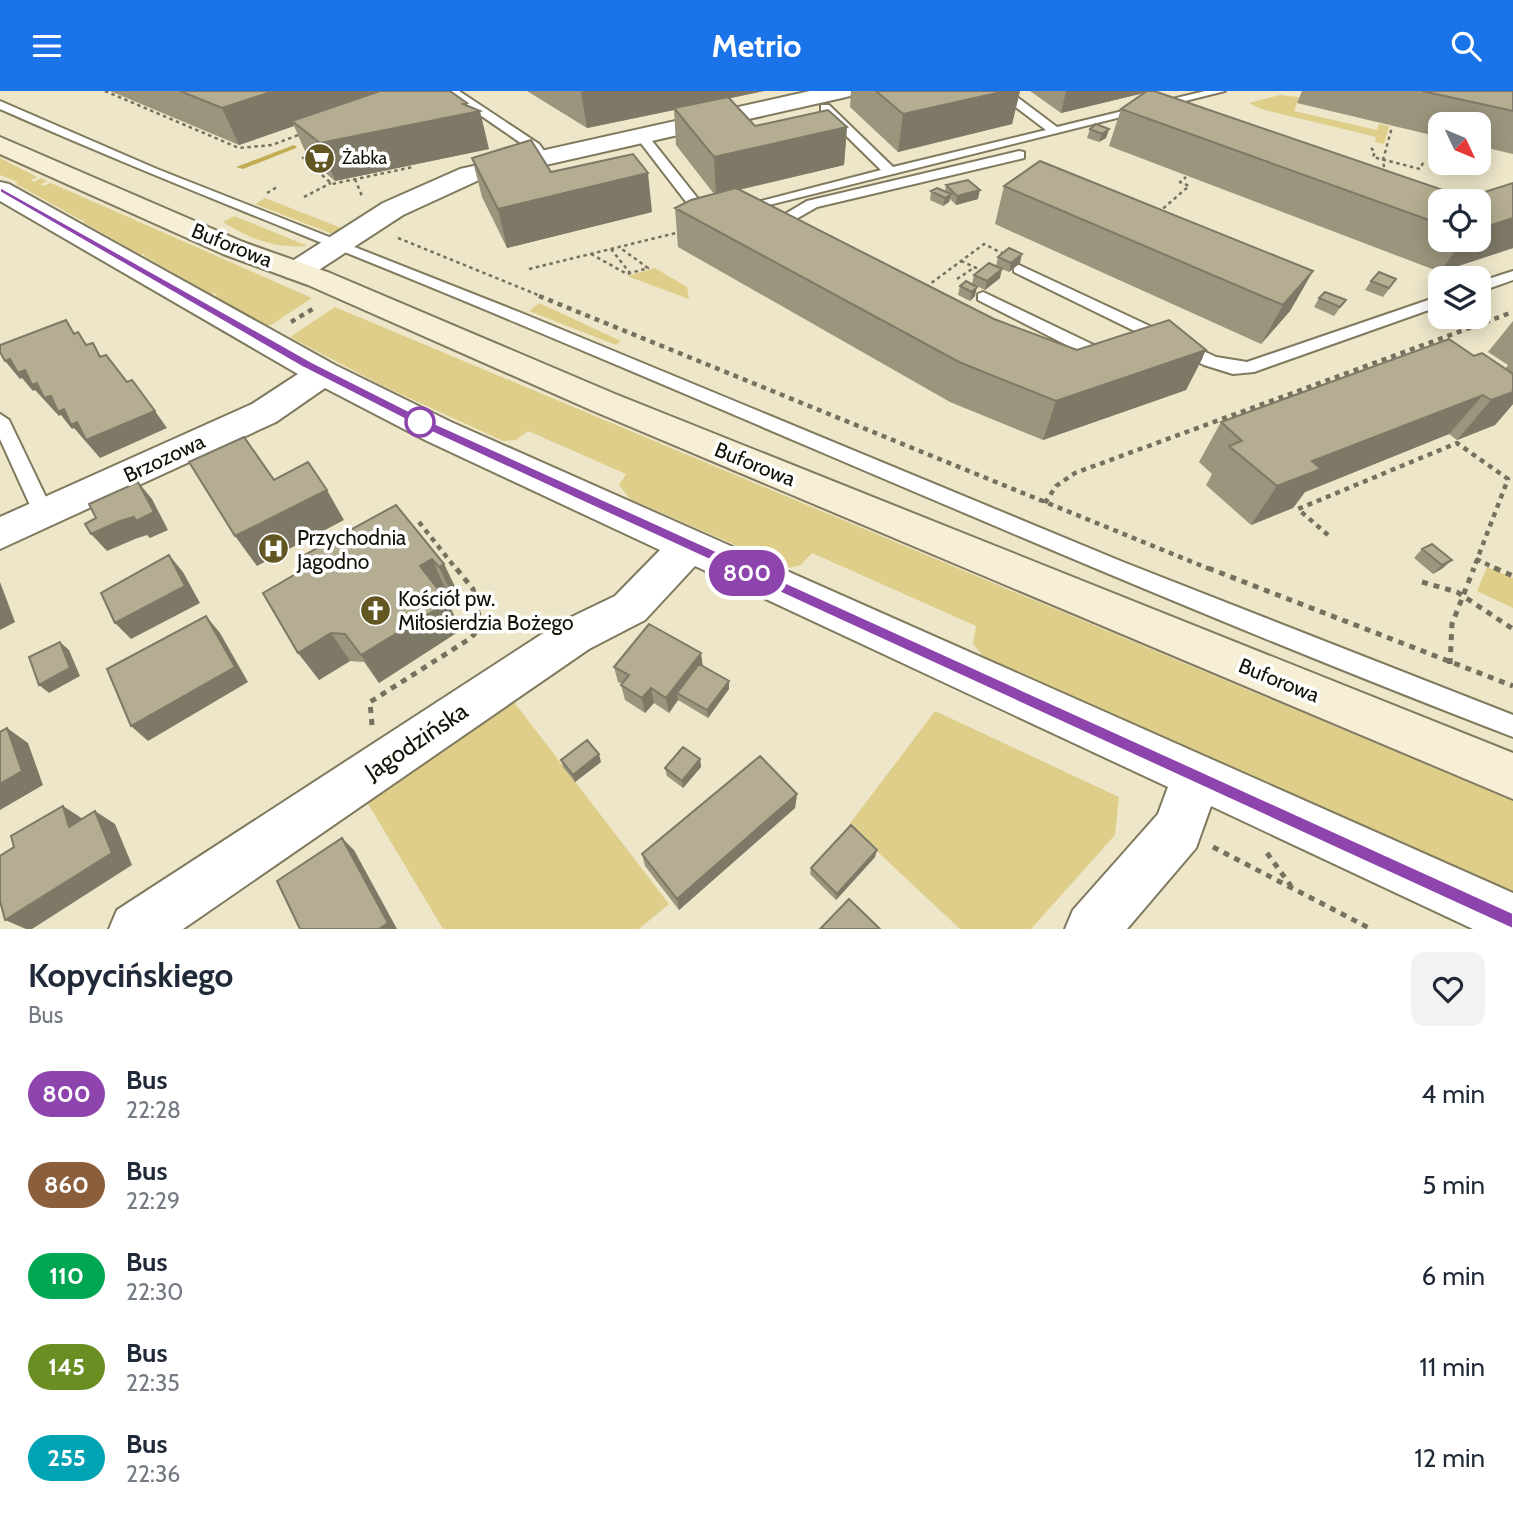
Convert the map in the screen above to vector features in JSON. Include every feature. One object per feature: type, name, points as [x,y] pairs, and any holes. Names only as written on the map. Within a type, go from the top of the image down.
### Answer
[{"type":"main road","name":"Buforowa","points":[[0,145],[233,248],[298,271],[603,402],[1513,776]]},
{"type":"street","points":[[298,271],[428,187],[472,172],[641,135],[834,100]]},
{"type":"street","points":[[0,190],[323,373],[689,546],[1513,919]]},
{"type":"street","name":"Brzozowa","points":[[0,534],[264,413],[323,373]]},
{"type":"street","name":"Jagodzińska","points":[[136,929],[574,636],[630,608],[689,546]]},
{"type":"street","points":[[1093,929],[1178,829],[1196,776]]},
{"type":"lane","points":[[451,91],[535,147],[542,156]]},
{"type":"lane","points":[[641,135],[702,218],[1219,91]]},
{"type":"lane","points":[[1004,93],[1055,131]]},
{"type":"lane","points":[[834,100],[890,171]]},
{"type":"lane","points":[[0,105],[140,167],[794,431],[1116,569],[1513,726]]},
{"type":"lane","points":[[814,241],[788,225],[797,211],[811,204],[1019,155]]},
{"type":"lane","points":[[1019,269],[1210,361],[1233,368],[1248,368],[1428,304]]},
{"type":"lane","points":[[1491,283],[1513,275]]},
{"type":"lane","points":[[983,297],[1100,350],[1068,360]]},
{"type":"lane","points":[[1126,339],[1148,331]]},
{"type":"lane","points":[[0,420],[44,514]]},
{"type":"path","points":[[105,91],[239,148],[272,145],[303,134],[295,127]]},
{"type":"path","points":[[1378,174],[1385,177],[1383,160],[1392,127]]},
{"type":"path","points":[[1371,148],[1375,152],[1373,157],[1383,160],[1420,169],[1424,161]]},
{"type":"path","points":[[313,154],[303,158],[331,183]]},
{"type":"path","points":[[304,197],[331,183],[418,166]]},
{"type":"path","points":[[1151,219],[1189,186],[1180,183],[1186,177]]},
{"type":"path","points":[[529,269],[683,231]]},
{"type":"path","points":[[388,234],[1044,503],[1450,664],[1513,686]]},
{"type":"path","points":[[981,239],[984,244],[1006,254]]},
{"type":"path","points":[[916,294],[984,244]]},
{"type":"path","points":[[590,254],[630,273],[648,268],[619,247]]},
{"type":"path","points":[[611,249],[630,273]]},
{"type":"path","points":[[961,261],[984,271]]},
{"type":"path","points":[[947,264],[953,267]]},
{"type":"path","points":[[957,279],[975,267]]},
{"type":"path","points":[[928,286],[939,292]]},
{"type":"path","points":[[1044,503],[1056,486],[1075,473],[1513,312]]},
{"type":"path","points":[[1328,535],[1298,509],[1457,443],[1508,479],[1461,595],[1452,624],[1450,664]]},
{"type":"path","points":[[387,761],[375,742],[370,702],[471,638],[481,626],[473,589],[419,522]]},
{"type":"path","points":[[1476,559],[1513,576]]},
{"type":"path","points":[[1422,582],[1430,581],[1461,595],[1513,629]]},
{"type":"path","points":[[1178,829],[1371,929]]},
{"type":"shaded area","points":[[1280,95],[1299,97],[1294,111],[1377,130],[1379,124],[1389,126],[1384,144],[1375,142],[1376,137],[1261,109],[1249,103]]},
{"type":"shaded area","points":[[0,158],[37,177],[31,180],[34,182],[41,178],[47,181],[41,184],[43,186],[51,183],[312,298],[271,325],[263,326],[215,296],[217,293],[211,294],[144,256],[145,253],[141,255],[83,222],[85,219],[81,220],[16,184],[18,182],[0,175]]},
{"type":"shaded area","points":[[265,198],[344,229],[335,235],[255,204]]},
{"type":"shaded area","points":[[234,216],[308,246],[285,246],[253,238],[223,222]]},
{"type":"shaded area","points":[[655,268],[687,287],[689,299],[627,276]]},
{"type":"shaded area","points":[[539,303],[621,341],[616,345],[529,311]]},
{"type":"shaded area","points":[[335,307],[1513,801],[1513,893],[983,656],[973,644],[976,626],[812,553],[801,565],[788,568],[630,499],[619,485],[626,474],[528,431],[516,440],[503,441],[383,386],[290,337]]},
{"type":"shaded area","points":[[1487,567],[1513,578],[1513,608],[1477,591]]},
{"type":"shaded area","points":[[514,702],[669,904],[639,929],[443,929],[367,802]]},
{"type":"shaded area","points":[[935,711],[1119,797],[1115,835],[1031,929],[960,929],[849,825]]},
{"type":"building","points":[[180,91],[274,91],[222,108]]},
{"type":"building","points":[[380,91],[450,91],[467,103],[463,104],[480,111],[320,143],[292,121]]},
{"type":"building","points":[[876,91],[1006,91],[903,114]]},
{"type":"building","points":[[1147,91],[1154,91],[1440,189],[1428,189],[1428,220],[1121,109]]},
{"type":"building","points":[[1422,91],[1513,91],[1513,111]]},
{"type":"building","points":[[728,97],[755,126],[828,110],[847,127],[714,157],[674,108]]},
{"type":"building","points":[[1096,124],[1109,129],[1102,134],[1090,129]]},
{"type":"building","points":[[531,140],[551,172],[633,154],[648,173],[498,209],[472,158]]},
{"type":"building","points":[[1040,161],[1313,271],[1283,305],[1004,186]]},
{"type":"building","points":[[968,180],[980,190],[957,196],[946,185]]},
{"type":"building","points":[[1513,183],[1513,218],[1491,225],[1491,190]]},
{"type":"building","points":[[736,188],[994,319],[1077,350],[1169,320],[1206,350],[1056,401],[959,362],[675,208],[691,200]]},
{"type":"building","points":[[937,188],[951,194],[945,198],[931,191]]},
{"type":"building","points":[[1009,248],[1022,254],[1011,263],[998,257]]},
{"type":"building","points":[[989,263],[1002,269],[987,281],[974,275]]},
{"type":"building","points":[[1379,272],[1396,279],[1389,288],[1371,281]]},
{"type":"building","points":[[966,281],[977,287],[972,292],[960,286]]},
{"type":"building","points":[[1325,292],[1346,300],[1340,307],[1319,298]]},
{"type":"building","points":[[66,320],[74,334],[78,332],[86,345],[93,343],[100,357],[106,355],[127,382],[132,380],[155,411],[86,440],[77,422],[71,425],[64,409],[58,412],[51,396],[44,398],[37,383],[32,385],[25,370],[18,373],[10,359],[5,361],[0,345]]},
{"type":"building","points":[[1449,339],[1474,356],[1482,353],[1513,374],[1513,392],[1491,400],[1483,395],[1312,461],[1321,469],[1277,486],[1229,446],[1242,441],[1221,422]]},
{"type":"building","points":[[244,437],[274,480],[308,462],[327,490],[235,536],[189,462]]},
{"type":"building","points":[[138,482],[154,512],[136,521],[134,517],[120,521],[91,534],[85,524],[96,518],[89,504]]},
{"type":"building","name":"Kościół pw. Miłosierdzia Bożego","points":[[396,505],[444,564],[439,567],[432,559],[420,566],[448,602],[361,655],[345,634],[331,633],[298,653],[263,593],[306,568],[299,558]]},
{"type":"building","points":[[1432,544],[1452,560],[1442,565],[1422,549]]},
{"type":"building","points":[[169,555],[185,586],[115,623],[101,593]]},
{"type":"building","points":[[206,616],[235,667],[131,726],[107,669]]},
{"type":"building","points":[[649,624],[701,653],[666,698],[651,688],[642,698],[621,685],[629,675],[614,667]]},
{"type":"building","points":[[60,642],[70,668],[39,685],[29,657]]},
{"type":"building","points":[[699,664],[729,681],[707,710],[677,693]]},
{"type":"building","points":[[7,728],[22,771],[0,784],[0,732]]},
{"type":"building","points":[[587,740],[599,754],[573,775],[561,760]]},
{"type":"building","points":[[683,747],[700,759],[682,781],[665,768]]},
{"type":"building","points":[[760,756],[797,794],[677,899],[642,854]]},
{"type":"building","points":[[63,806],[69,827],[95,811],[112,853],[5,920],[0,901],[0,856],[14,847],[11,836]]},
{"type":"building","points":[[851,825],[877,850],[837,894],[811,868]]},
{"type":"building","points":[[342,838],[388,923],[379,929],[300,929],[277,881]]},
{"type":"building","points":[[849,899],[880,929],[820,929]]},
{"type":"waterway","points":[[240,167],[294,147]]},
{"type":"bus line","name":"800","points":[[0,190],[308,365],[419,421],[1513,920]]},
{"type":"place","name":"Żabka","points":[[319,158]]},
{"type":"place","name":"Przychodnia Jagodno","points":[[274,549]]},
{"type":"place","name":"Kościół pw. Miłosierdzia Bożego","points":[[375,610]]}]
